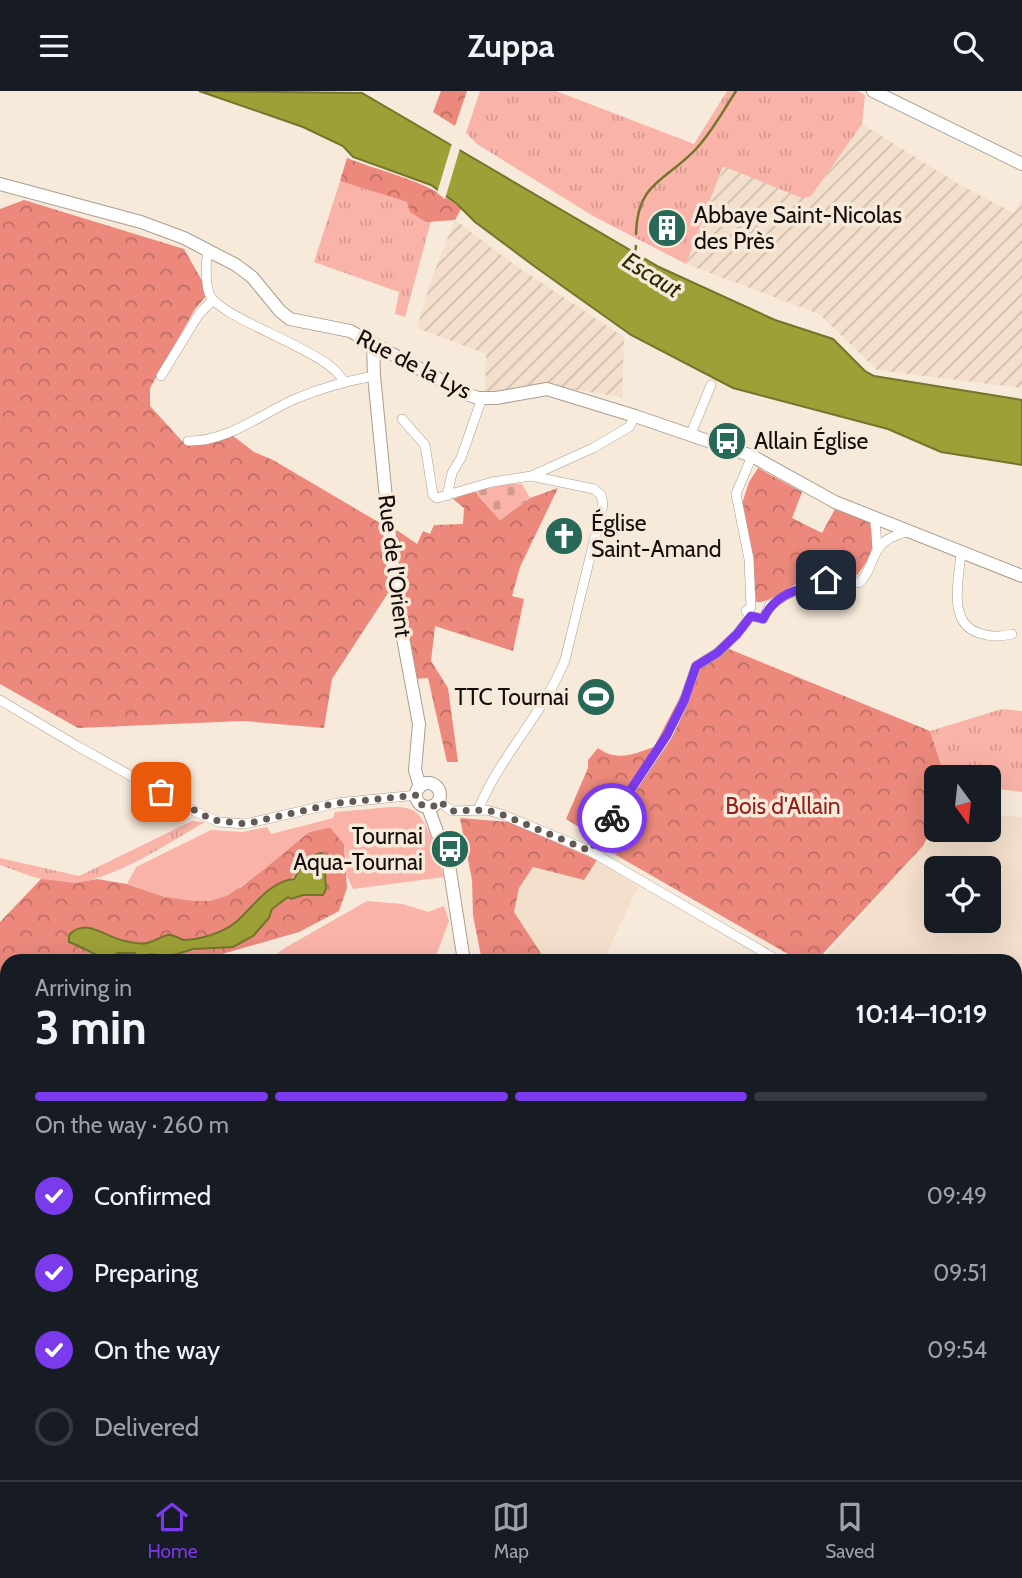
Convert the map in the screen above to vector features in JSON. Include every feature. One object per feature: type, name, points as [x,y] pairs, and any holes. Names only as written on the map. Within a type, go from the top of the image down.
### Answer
[{"type":"main road","points":[[873,91],[1022,164]]},
{"type":"main road","name":"Rue de la Lys","points":[[0,184],[141,222],[208,250],[252,277],[286,317],[351,331],[464,393],[482,398],[496,398],[547,389],[635,416],[752,456],[835,502],[1022,576]]},
{"type":"main road","name":"Rue de l'Orient","points":[[373,343],[396,600],[419,725],[415,770],[418,791]]},
{"type":"main road","points":[[433,804],[419,802],[418,791],[425,784],[434,785],[440,793],[433,804],[449,865],[463,954]]},
{"type":"street","points":[[208,250],[209,293],[213,300],[321,361],[341,376],[343,381]]},
{"type":"street","points":[[162,376],[199,314],[213,300]]},
{"type":"street","points":[[188,441],[198,441],[235,429],[293,400],[343,381],[374,376]]},
{"type":"street","points":[[690,436],[711,385]]},
{"type":"street","points":[[447,496],[452,473],[461,458],[482,398]]},
{"type":"street","points":[[402,418],[425,445],[433,495],[437,498],[492,482],[531,476],[593,448],[629,427],[635,416]]},
{"type":"street","points":[[752,456],[736,494],[749,559],[751,607],[746,611],[751,616],[763,619],[770,605],[788,594],[826,580],[859,583],[866,576],[877,548],[875,517]]},
{"type":"street","points":[[478,810],[519,738],[556,682],[565,660],[603,504],[601,495],[594,489],[531,476]]},
{"type":"street","points":[[877,548],[886,540],[906,532]]},
{"type":"street","points":[[961,553],[958,600],[961,621],[971,631],[998,638],[1012,633]]},
{"type":"street","points":[[590,851],[667,735],[684,701],[696,666],[717,653],[751,616]]},
{"type":"street","points":[[0,700],[196,812],[224,823],[245,824],[337,803],[418,791]]},
{"type":"street","points":[[433,804],[452,811],[478,810],[501,814],[590,851],[767,954]]},
{"type":"shaded area","points":[[862,124],[957,183],[1014,213],[1022,199],[1022,388],[877,370],[819,314],[686,264],[724,166],[802,197],[811,196]]},
{"type":"shaded area","points":[[455,220],[516,266],[624,337],[622,397],[544,385],[485,394],[486,354],[417,328],[431,280]]},
{"type":"shaded area","points":[[1001,816],[1022,817],[1022,954],[826,954],[925,842],[1001,842]]},
{"type":"shaded area","points":[[597,860],[638,887],[606,954],[541,954],[514,912],[519,888],[533,867],[584,880]]},
{"type":"green space","points":[[441,91],[467,91],[455,126],[433,112]]},
{"type":"green space","points":[[480,91],[556,91],[694,144],[727,91],[858,91],[865,95],[862,124],[811,196],[802,198],[723,166],[686,264],[593,216],[477,144],[466,133]]},
{"type":"green space","points":[[347,158],[436,191],[461,209],[455,220],[426,222],[410,212],[407,202],[340,181]]},
{"type":"green space","points":[[340,181],[407,202],[426,221],[431,221],[405,317],[395,314],[399,292],[314,262]]},
{"type":"green space","points":[[24,200],[184,249],[209,293],[195,309],[150,388],[150,406],[182,441],[198,441],[228,432],[254,452],[273,460],[385,526],[390,590],[332,679],[324,728],[243,721],[78,728],[0,684],[0,209]]},
{"type":"green space","points":[[758,468],[802,492],[792,518],[822,533],[835,509],[869,521],[872,550],[857,575],[801,582],[768,600],[756,602],[752,552],[742,504],[749,482]]},
{"type":"green space","points":[[522,484],[530,498],[500,520],[474,491]]},
{"type":"green space","points":[[558,488],[520,567],[512,596],[524,599],[513,651],[435,626],[431,661],[448,688],[458,762],[447,762],[428,678],[415,679],[388,524],[417,544],[423,531],[430,534],[434,525],[463,524],[464,508],[453,499],[474,491],[500,520],[530,498]]},
{"type":"green space","name":"Bois d'Allain","points":[[724,647],[930,731],[941,765],[924,765],[923,846],[823,954],[788,954],[616,855],[620,836],[616,823],[627,801],[597,838],[566,819],[588,768],[588,760],[598,748],[619,756],[654,747],[696,666]]},
{"type":"green space","points":[[1002,709],[1022,711],[1022,792],[1001,789],[1001,765],[941,765],[930,731]]},
{"type":"green space","points":[[402,807],[418,814],[427,827],[444,877],[353,889],[346,874],[344,844],[330,827],[309,832],[227,896],[210,901],[165,897],[127,884],[136,867],[211,830],[242,832],[267,827],[271,834],[333,818],[335,812]]},
{"type":"green space","points":[[616,812],[620,815],[616,823],[620,836],[616,855],[599,847]]},
{"type":"green space","points":[[460,818],[509,822],[597,860],[584,880],[533,867],[519,888],[514,912],[541,954],[481,954],[473,915],[472,880]]},
{"type":"green space","points":[[192,821],[205,822],[155,852],[97,878],[62,883],[0,865],[0,858],[79,876]]},
{"type":"green space","points":[[330,827],[344,844],[347,888],[339,911],[299,932],[222,954],[174,954],[211,945],[269,918],[272,909],[288,897],[291,899],[323,894],[326,889],[325,875],[303,863],[292,878],[271,890],[235,924],[210,936],[183,940],[167,935],[141,944],[119,940],[94,928],[91,950],[93,954],[0,954],[0,922],[41,879],[75,883],[97,879],[127,884],[165,897],[240,888],[309,832]]},
{"type":"green space","points":[[367,901],[403,904],[428,912],[444,906],[449,921],[437,954],[277,954]]},
{"type":"water","name":"Escaut","points":[[199,91],[362,93],[659,267],[775,320],[833,339],[865,371],[874,376],[1022,400],[1022,465],[941,452],[888,429],[733,388],[631,335],[475,222],[457,204],[431,185],[353,157],[343,146],[303,127]]},
{"type":"water","points":[[321,853],[331,861],[325,875],[326,889],[323,895],[303,895],[291,899],[288,897],[272,909],[269,918],[253,936],[233,947],[194,949],[177,954],[96,954],[69,942],[69,935],[82,928],[139,944],[168,935],[183,940],[211,935],[236,922],[277,884],[294,879],[308,859]]},
{"type":"pier","points":[[453,140],[461,145],[445,199],[437,193]]},
{"type":"waterway","points":[[636,234],[642,203],[648,193],[702,142],[736,91]]},
{"type":"waterway","name":"Escaut","points":[[635,254],[636,246]]},
{"type":"way so far","points":[[161,792],[213,820],[234,824],[245,824],[337,803],[417,795],[417,799],[424,806],[434,806],[439,801],[452,811],[487,810],[590,851],[612,818]]},
{"type":"place","name":"Abbaye Saint-Nicolas des Près","points":[[667,228]]},
{"type":"place","name":"Allain Église","points":[[727,441]]},
{"type":"place","name":"Église Saint-Amand","points":[[564,536]]},
{"type":"place","name":"TTC Tournai","points":[[596,697]]},
{"type":"place","name":"Tournai Aqua-Tournai","points":[[450,849]]},
{"type":"route","points":[[612,818],[667,735],[684,701],[696,666],[717,653],[751,616],[763,619],[770,605],[788,594],[826,580]]}]
